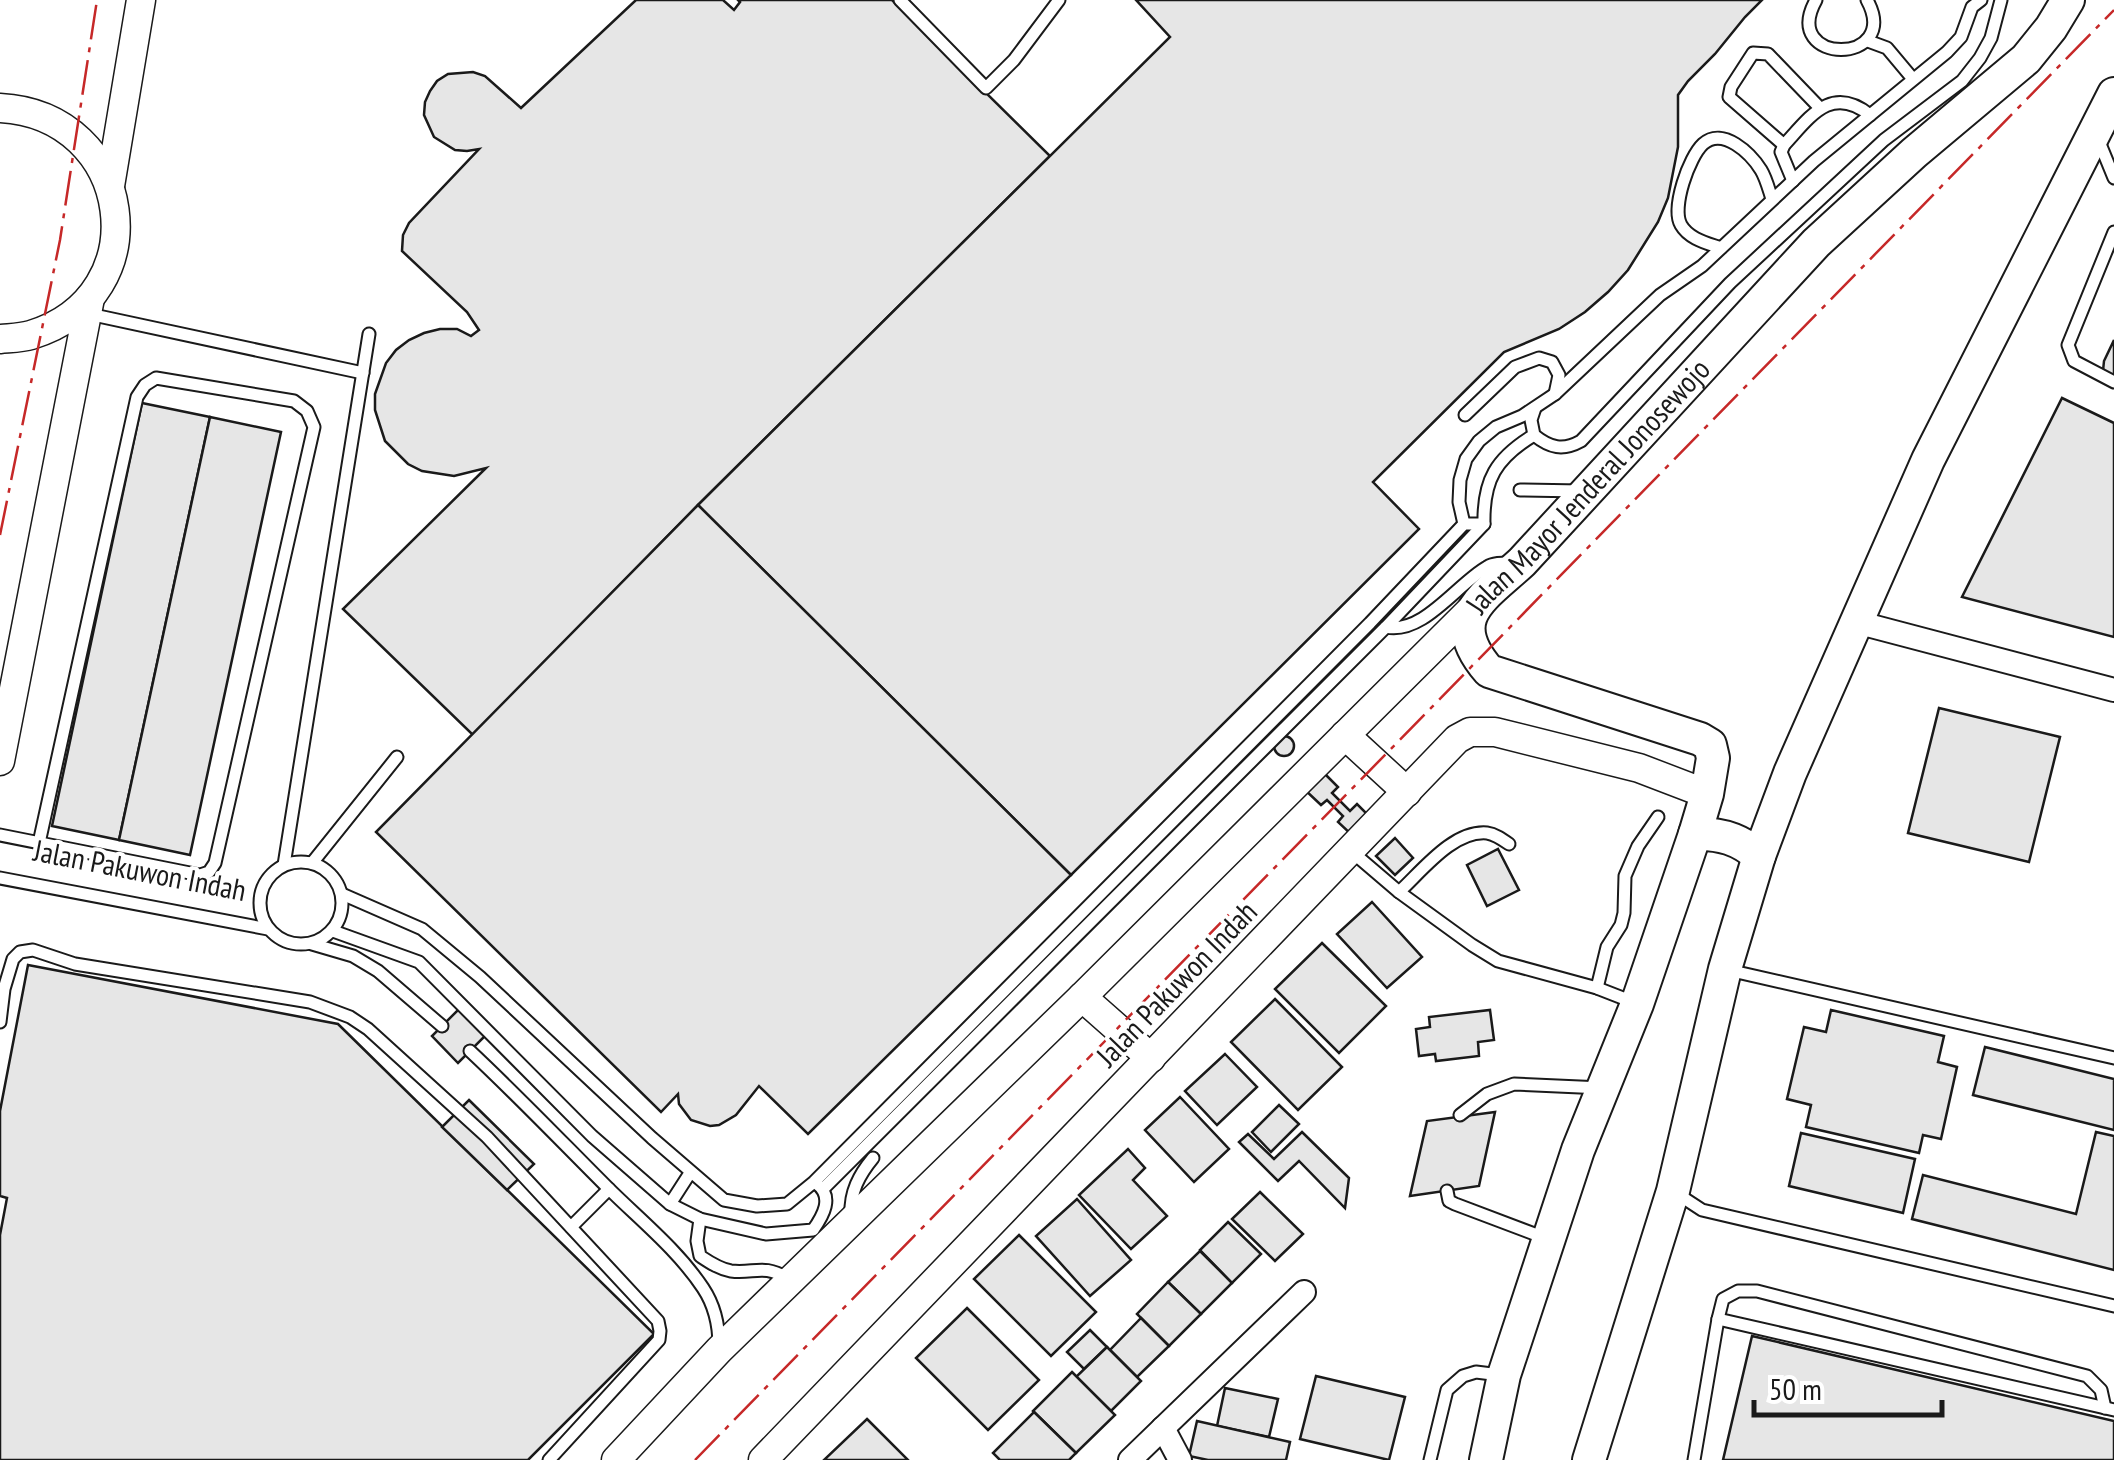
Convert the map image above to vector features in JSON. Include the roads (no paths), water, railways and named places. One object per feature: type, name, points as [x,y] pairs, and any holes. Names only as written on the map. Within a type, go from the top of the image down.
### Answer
[{"type":"main road","name":"Jalan Mayor Jenderal Jonosewojo","points":[[1486,1460],[1504,1375],[1578,1150],[1637,1004],[1694,834],[1713,758],[1710,745],[1700,739],[1489,671],[1474,654],[1468,635],[1472,609],[1522,562],[1816,243],[1914,153],[2026,59],[2068,0]]},
{"type":"main road","points":[[1589,1460],[1672,1191],[1724,969],[1758,856],[1790,773],[1928,460],[2114,94]]},
{"type":"main road","points":[[1694,834],[1723,835],[1748,846],[1758,856]]},
{"type":"street","points":[[110,186],[142,0]]},
{"type":"street","points":[[0,108],[38,114],[69,131],[94,156],[110,186],[116,215],[106,273],[88,306],[0,761]]},
{"type":"street","points":[[0,339],[28,336],[88,306]]},
{"type":"street","name":"Jalan Pakuwon Indah","points":[[616,1460],[720,1350],[1472,609]]},
{"type":"street","points":[[1856,622],[2114,690]]},
{"type":"street","name":"Jalan Pakuwon Indah","points":[[763,1460],[1457,740],[1470,732],[1495,732],[1639,768],[1706,794]]},
{"type":"street","points":[[1345,735],[1407,792]]},
{"type":"street","points":[[1082,996],[1151,1058]]},
{"type":"street","points":[[1130,1460],[1304,1292]]},
{"type":"street","points":[[1163,1428],[1180,1460]]},
{"type":"lane","points":[[900,0],[986,88],[1014,60],[1059,0]]},
{"type":"lane","points":[[1816,0],[1807,22],[1810,33],[1830,49],[1843,50],[1868,41],[1872,18],[1866,0]]},
{"type":"lane","points":[[1535,408],[1534,434],[1554,448],[1570,448],[1582,441],[1730,283],[1884,140],[1962,81],[1991,38],[2001,0]]},
{"type":"lane","points":[[1464,524],[1460,480],[1466,459],[1479,441],[1496,426],[1555,394],[1660,295],[1702,266],[1772,199],[1947,52],[1961,37],[1974,2]]},
{"type":"lane","points":[[1868,41],[1887,48],[1913,79]]},
{"type":"lane","points":[[1784,144],[1729,98],[1731,87],[1753,53],[1768,54],[1819,108]]},
{"type":"lane","points":[[1793,181],[1781,152],[1819,108],[1846,103],[1870,115]]},
{"type":"lane","points":[[2094,130],[2114,178]]},
{"type":"lane","points":[[1721,248],[1692,238],[1680,224],[1679,198],[1703,144],[1716,139],[1736,144],[1760,169],[1772,199]]},
{"type":"lane","points":[[2114,232],[2068,345],[2074,361],[2114,382]]},
{"type":"lane","points":[[88,306],[363,373]]},
{"type":"lane","points":[[284,865],[369,334]]},
{"type":"lane","points":[[1464,415],[1515,367],[1538,358],[1552,362],[1558,375],[1555,394]]},
{"type":"lane","points":[[0,836],[200,875],[209,872],[215,863],[314,426],[307,411],[294,401],[156,378],[137,396],[39,843]]},
{"type":"lane","points":[[1496,426],[1513,447]]},
{"type":"lane","points":[[342,894],[422,929],[480,977],[690,1173],[724,1200],[757,1206],[787,1204],[818,1185],[1386,626],[1484,524],[1488,482],[1513,447],[1534,434]]},
{"type":"lane","points":[[1520,490],[1587,491]]},
{"type":"lane","points":[[818,1185],[1464,524],[1484,524]]},
{"type":"lane","points":[[1386,626],[1397,629],[1418,622],[1490,564],[1522,562]]},
{"type":"lane","points":[[312,863],[397,756]]},
{"type":"lane","points":[[1597,988],[1607,946],[1621,925],[1625,876],[1638,846],[1658,817]]},
{"type":"lane","points":[[1399,892],[1454,840],[1491,833],[1509,844]]},
{"type":"lane","points":[[1351,851],[1399,892],[1498,961],[1597,988],[1637,1004]]},
{"type":"lane","points":[[312,944],[333,931],[342,914],[342,894],[326,870],[312,863],[284,865],[264,884],[260,897],[261,914],[268,928],[280,940],[354,956],[378,971],[442,1026]]},
{"type":"lane","name":"Jalan Pakuwon Indah","points":[[0,878],[268,928]]},
{"type":"lane","points":[[333,931],[419,962],[592,1136],[670,1204],[700,1220],[766,1234],[813,1230],[827,1200],[818,1185]]},
{"type":"lane","points":[[0,1022],[13,959],[20,952],[33,950],[75,964],[310,1002],[368,1028],[486,1137],[658,1322],[659,1340],[549,1460]]},
{"type":"lane","points":[[1724,969],[2114,1058]]},
{"type":"lane","points":[[470,1051],[650,1226],[702,1286],[714,1307],[720,1350]]},
{"type":"lane","points":[[1460,1115],[1486,1094],[1514,1084],[1604,1088]]},
{"type":"lane","points":[[851,1224],[854,1189],[873,1158]]},
{"type":"lane","points":[[670,1204],[690,1173]]},
{"type":"lane","points":[[572,1227],[609,1190]]},
{"type":"lane","points":[[1447,1191],[1449,1201],[1455,1204],[1548,1240]]},
{"type":"lane","points":[[1672,1191],[1702,1210],[2114,1306]]},
{"type":"lane","points":[[700,1220],[700,1256],[732,1271],[760,1268],[792,1281]]},
{"type":"lane","points":[[1694,1460],[1723,1298],[1738,1291],[1757,1292],[2087,1376],[2101,1390],[2109,1409]]},
{"type":"lane","points":[[1718,1318],[2109,1409]]},
{"type":"lane","points":[[1430,1460],[1447,1390],[1463,1376],[1476,1372],[1504,1375]]}]
